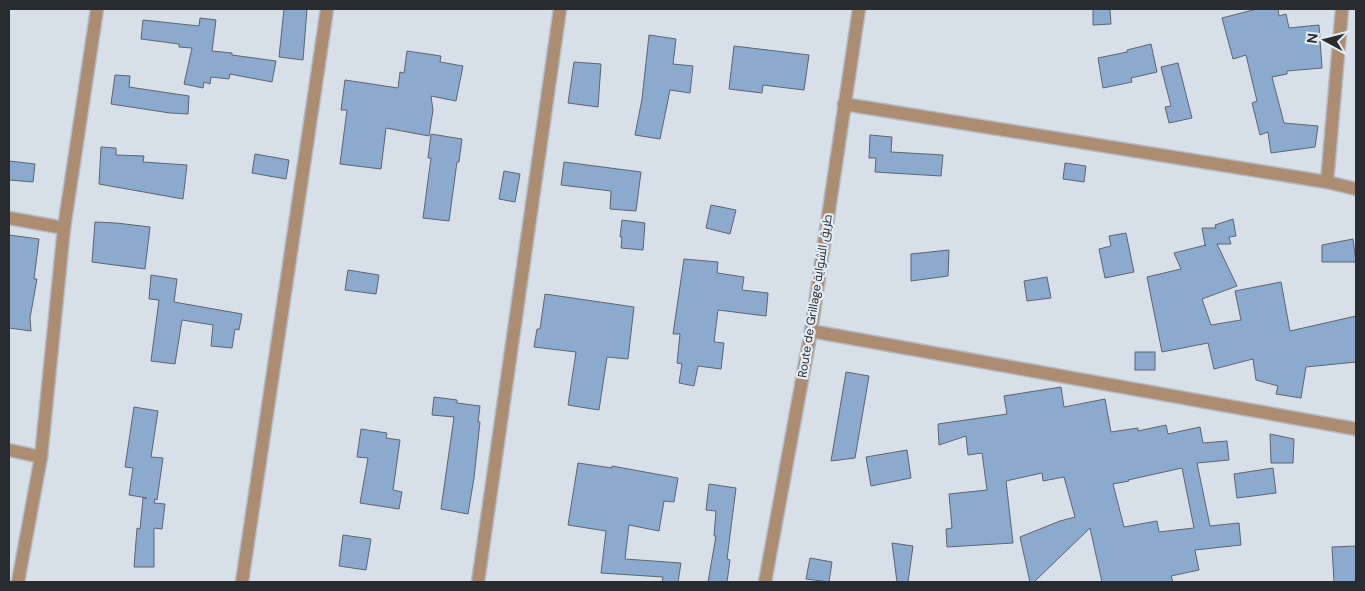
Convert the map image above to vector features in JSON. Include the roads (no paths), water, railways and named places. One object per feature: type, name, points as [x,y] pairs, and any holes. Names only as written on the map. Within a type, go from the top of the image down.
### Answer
[{"type":"street","points":[[18,582],[41,456],[64,228],[97,9]]},
{"type":"street","points":[[242,582],[327,9]]},
{"type":"street","points":[[478,582],[560,9]]},
{"type":"street","name":"Route de Grillage طريق الشواية","points":[[765,582],[811,331],[859,9]]},
{"type":"street","points":[[1327,182],[1342,9]]},
{"type":"street","points":[[844,104],[1327,182],[1356,189]]},
{"type":"street","points":[[9,218],[64,228]]},
{"type":"street","points":[[811,331],[1356,428]]},
{"type":"street","points":[[9,450],[41,456]]}]
